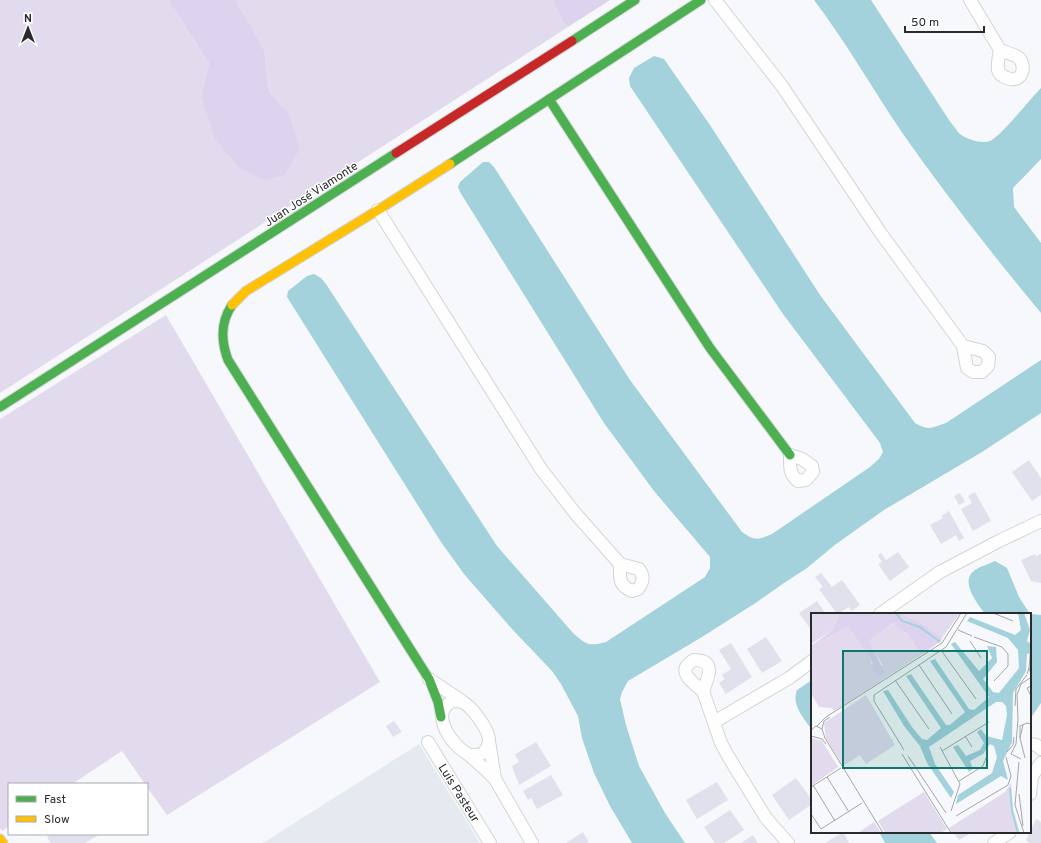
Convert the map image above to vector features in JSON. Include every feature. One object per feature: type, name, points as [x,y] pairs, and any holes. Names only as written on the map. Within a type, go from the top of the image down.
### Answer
[{"type":"street","name":"Juan José Viamonte","points":[[0,407],[635,0]]},
{"type":"street","points":[[532,843],[494,779],[486,770],[456,745],[445,727],[438,702],[429,679],[228,360],[223,348],[222,336],[226,315],[239,297],[251,288],[378,210],[701,0]]},
{"type":"street","points":[[715,0],[782,86],[880,232],[964,346]]},
{"type":"street","points":[[970,0],[1000,50]]},
{"type":"street","points":[[548,99],[710,348],[790,455]]},
{"type":"street","points":[[378,210],[541,469],[574,513],[620,564]]},
{"type":"street","points":[[883,613],[940,572],[999,541],[1039,523]]},
{"type":"street","points":[[714,722],[789,678],[811,662]]},
{"type":"street","points":[[429,679],[462,701],[480,721],[487,733],[494,779]]},
{"type":"street","points":[[703,691],[728,756],[766,818],[788,843]]},
{"type":"street","points":[[441,717],[443,709],[447,704],[453,701],[462,701]]},
{"type":"street","points":[[469,755],[482,753],[488,746],[488,739]]},
{"type":"street","name":"Luis Pasteur","points":[[428,742],[490,843]]},
{"type":"street","points":[[1031,744],[1036,745],[1041,749]]},
{"type":"street","points":[[1031,774],[1041,763]]},
{"type":"street","points":[[994,843],[1009,833]]},
{"type":"street","points":[[0,839],[3,843]]},
{"type":"shaded area","points":[[0,0],[168,0],[209,63],[201,96],[288,112],[269,92],[264,50],[235,0],[553,0],[561,19],[568,27],[0,393]]},
{"type":"shaded area","points":[[168,0],[235,0],[264,50],[269,92],[288,112],[300,149],[284,175],[264,180],[239,168],[215,139],[201,96],[209,63]]},
{"type":"shaded area","points":[[553,0],[610,0],[568,27],[561,19]]},
{"type":"shaded area","points":[[166,315],[380,682],[167,815],[148,788],[148,783],[144,783],[122,751],[74,783],[8,783],[8,827],[2,831],[0,828],[0,419]]},
{"type":"shaded area","points":[[419,744],[480,843],[263,843]]},
{"type":"water","points":[[814,0],[871,0],[949,120],[961,135],[968,139],[986,142],[995,138],[1041,88],[1041,159],[1013,188],[1014,207],[1041,243],[1041,313],[969,224],[935,178],[890,115],[837,32]]},
{"type":"water","points":[[654,56],[664,59],[710,125],[820,295],[915,423],[930,428],[946,423],[1041,360],[1041,413],[982,452],[884,510],[836,544],[807,568],[757,602],[628,681],[620,699],[626,725],[639,766],[665,813],[685,843],[632,843],[610,806],[594,773],[582,738],[578,716],[561,684],[552,671],[512,629],[464,574],[441,542],[287,297],[288,291],[307,276],[314,274],[321,278],[497,546],[573,633],[584,642],[588,644],[595,644],[606,642],[705,577],[710,568],[710,557],[654,491],[604,423],[460,192],[458,187],[460,182],[483,162],[489,162],[494,167],[630,380],[742,532],[757,539],[772,534],[870,467],[879,459],[883,452],[880,443],[783,314],[630,86],[629,78],[634,68]]},
{"type":"water","points":[[995,561],[1007,568],[1019,597],[1031,613],[984,613],[974,598],[969,586],[971,575],[980,567]]},
{"type":"water","points":[[1031,613],[1041,615],[1041,703],[1031,718]]},
{"type":"water","points":[[811,681],[811,729],[797,706],[797,690]]},
{"type":"water","points":[[880,833],[930,833],[937,843],[885,843]]},
{"type":"building","points":[[1029,460],[1041,478],[1041,495],[1032,501],[1012,472]]},
{"type":"building","points":[[975,492],[991,521],[973,531],[961,509],[972,503],[968,496]]},
{"type":"building","points":[[960,493],[965,502],[959,505],[954,496]]},
{"type":"building","points":[[949,511],[964,538],[959,541],[956,535],[941,544],[930,525],[943,518],[941,516]]},
{"type":"building","points":[[898,552],[909,567],[890,581],[878,564],[882,562],[878,556],[881,553],[886,560]]},
{"type":"building","points":[[1035,554],[1036,556],[1041,554],[1041,583],[1031,581],[1021,560]]},
{"type":"building","points":[[821,573],[832,587],[842,580],[860,605],[852,611],[849,607],[836,613],[819,589],[823,587],[815,577]]},
{"type":"building","points":[[817,601],[825,613],[811,613],[811,630],[799,613]]},
{"type":"building","points":[[766,637],[782,661],[762,673],[747,649]]},
{"type":"building","points":[[731,643],[752,677],[726,694],[719,683],[725,679],[722,675],[731,669],[719,650]]},
{"type":"building","points":[[394,721],[402,732],[393,737],[386,726]]},
{"type":"building","points":[[536,742],[551,766],[519,785],[512,766],[519,762],[515,754]]},
{"type":"building","points":[[551,775],[563,795],[537,809],[531,798],[528,800],[523,791]]},
{"type":"building","points":[[796,778],[811,799],[811,805],[789,820],[772,795]]},
{"type":"building","points":[[717,782],[728,800],[697,819],[686,800]]},
{"type":"building","points":[[730,810],[744,830],[724,843],[715,843],[704,827]]},
{"type":"building","points":[[1036,819],[1041,822],[1041,843],[1029,843],[1026,840],[1029,833],[1031,833]]},
{"type":"building","points":[[583,832],[589,842],[566,843]]},
{"type":"building","points":[[844,833],[849,843],[825,843]]},
{"type":"building","points":[[954,833],[971,833],[959,840]]},
{"type":"building","points":[[50,835],[98,835],[85,843],[51,843],[47,837]]},
{"type":"building","points":[[753,835],[758,843],[741,843]]},
{"type":"traffic: fast","points":[[572,41],[635,0]]},
{"type":"traffic: fast","points":[[450,164],[701,0]]},
{"type":"traffic: fast","points":[[549,99],[710,348],[790,455]]},
{"type":"traffic: fast","points":[[0,407],[396,153]]},
{"type":"traffic: fast","points":[[232,305],[225,319],[223,332],[224,346],[228,360],[429,679],[438,702],[441,717]]},
{"type":"traffic: slow","points":[[232,305],[246,291],[450,164]]},
{"type":"traffic: slow","points":[[0,839],[3,843]]},
{"type":"traffic: jam","points":[[396,153],[572,41]]}]
